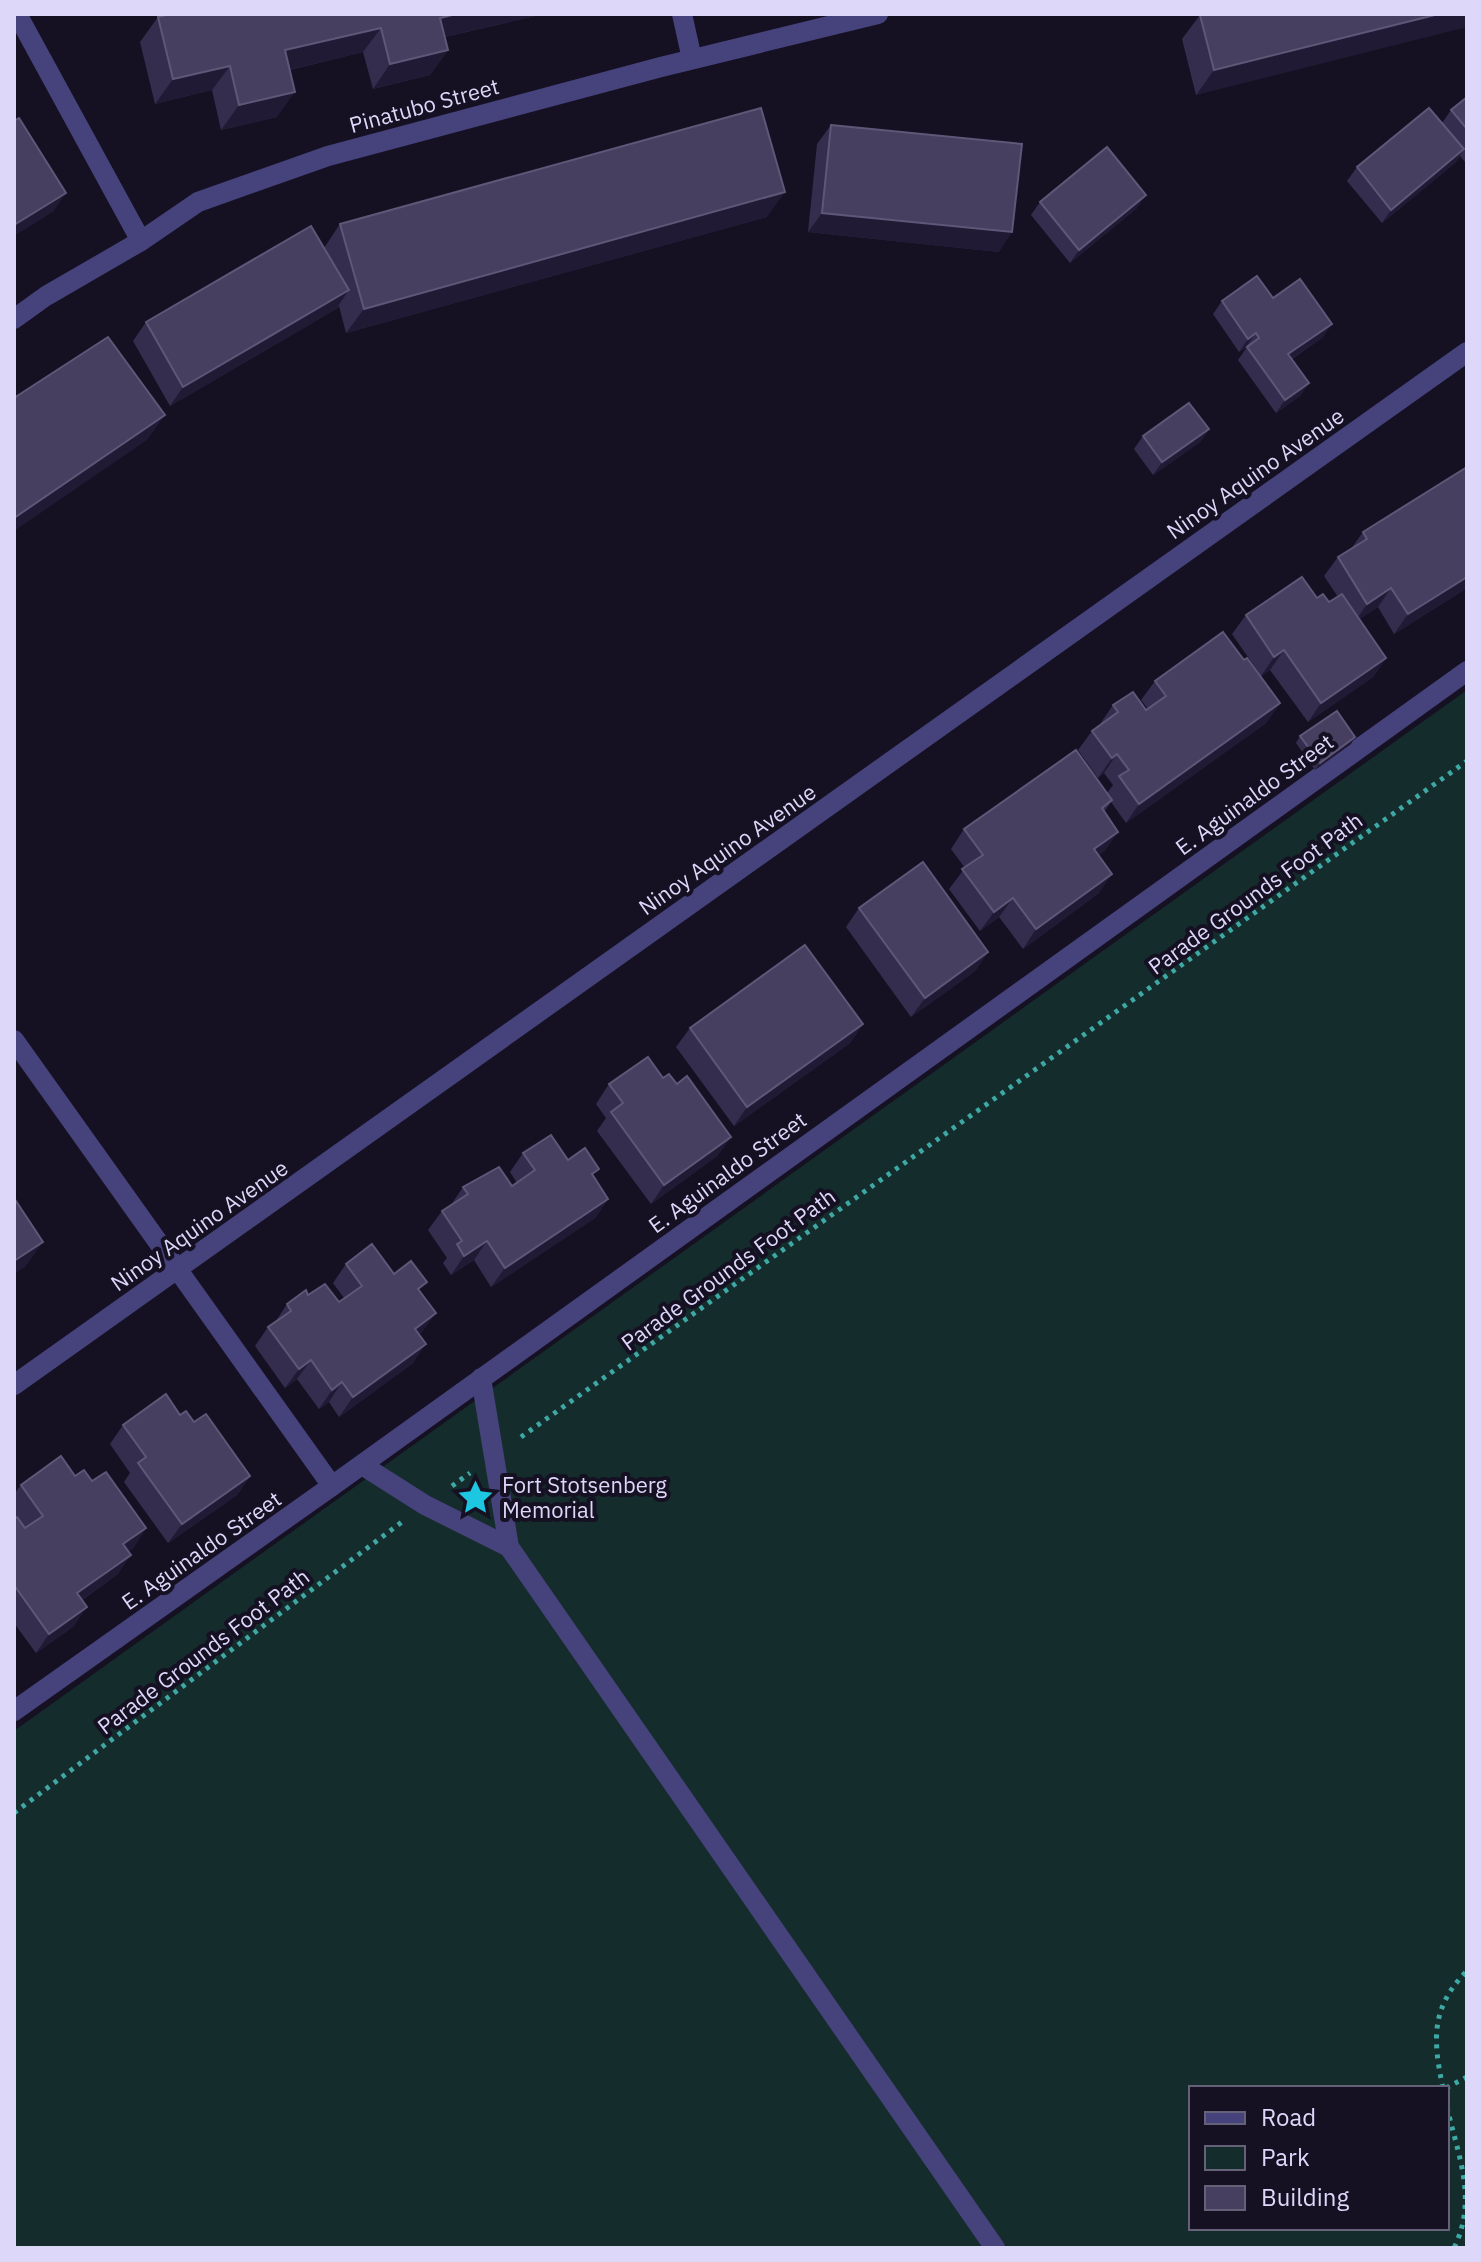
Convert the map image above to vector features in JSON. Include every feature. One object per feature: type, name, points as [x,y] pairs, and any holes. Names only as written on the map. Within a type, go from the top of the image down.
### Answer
[{"type":"street","points":[[17,14],[141,241]]},
{"type":"street","points":[[682,14],[692,59]]},
{"type":"street","name":"Pinatubo Street","points":[[14,319],[198,202],[328,156],[692,59],[878,14]]},
{"type":"street","name":"Ninoy Aquino Avenue","points":[[14,1385],[1467,352]]},
{"type":"street","name":"E. Aguinaldo Street","points":[[14,1711],[362,1465],[1467,671]]},
{"type":"street","points":[[14,1040],[332,1486]]},
{"type":"street","points":[[481,1378],[509,1547],[995,2248]]},
{"type":"street","points":[[362,1465],[425,1505],[509,1547]]},
{"type":"path","name":"Parade Grounds Foot Path","points":[[14,1813],[425,1505],[1467,761]]},
{"type":"path","points":[[1444,2086],[1435,2033],[1438,2015],[1467,1971]]},
{"type":"path","points":[[1448,2086],[1467,2077]]},
{"type":"path","points":[[1449,2115],[1463,2173],[1467,2206],[1464,2225],[1454,2248]]},
{"type":"green space","points":[[1467,690],[1467,2248],[14,2248],[14,1731]]},
{"type":"building","points":[[170,14],[456,14],[440,18],[448,50],[390,64],[381,28],[285,50],[295,92],[239,105],[230,66],[173,79],[158,17]]},
{"type":"building","points":[[1202,14],[1439,14],[1214,70]]},
{"type":"building","points":[[1467,97],[1467,129],[1451,110]]},
{"type":"building","points":[[761,108],[785,192],[364,309],[340,224]]},
{"type":"building","points":[[1429,108],[1464,149],[1391,210],[1357,167]]},
{"type":"building","points":[[19,118],[66,193],[14,225],[14,121]]},
{"type":"building","points":[[831,125],[1022,144],[1012,232],[822,213]]},
{"type":"building","points":[[1107,147],[1146,195],[1079,250],[1040,202]]},
{"type":"building","points":[[311,226],[349,290],[183,387],[146,322]]},
{"type":"building","points":[[1257,276],[1273,298],[1300,279],[1332,324],[1288,354],[1309,383],[1285,400],[1247,347],[1259,338],[1256,333],[1248,339],[1222,301]]},
{"type":"building","points":[[108,337],[165,415],[14,518],[14,398]]},
{"type":"building","points":[[1189,403],[1209,429],[1162,462],[1143,436]]},
{"type":"building","points":[[1467,467],[1467,577],[1408,614],[1391,588],[1367,604],[1338,557],[1367,539],[1363,532]]},
{"type":"building","points":[[1302,577],[1317,598],[1323,594],[1329,602],[1342,594],[1386,658],[1321,703],[1284,650],[1274,657],[1246,615]]},
{"type":"building","points":[[1223,632],[1244,660],[1247,658],[1280,703],[1139,804],[1119,776],[1129,770],[1117,754],[1112,758],[1092,731],[1118,712],[1113,705],[1133,692],[1146,710],[1166,696],[1155,681]]},
{"type":"building","points":[[1337,711],[1355,737],[1320,763],[1300,736]]},
{"type":"building","points":[[1076,750],[1112,800],[1102,808],[1118,832],[1094,849],[1112,874],[1036,929],[1013,898],[994,912],[962,869],[983,855],[964,829]]},
{"type":"building","points":[[923,862],[988,952],[925,998],[859,908]]},
{"type":"building","points":[[805,945],[863,1024],[747,1107],[690,1028]]},
{"type":"building","points":[[648,1057],[663,1078],[669,1074],[677,1084],[687,1076],[731,1137],[664,1185],[611,1112],[623,1103],[609,1084]]},
{"type":"building","points":[[551,1135],[568,1160],[585,1148],[599,1169],[592,1174],[608,1199],[505,1268],[487,1241],[464,1256],[457,1244],[462,1241],[442,1211],[468,1194],[463,1187],[499,1167],[512,1186],[535,1170],[523,1153]]},
{"type":"building","points":[[14,1198],[43,1242],[14,1261]]},
{"type":"building","points":[[372,1244],[394,1274],[411,1261],[427,1282],[418,1289],[436,1313],[415,1329],[426,1344],[353,1397],[342,1382],[332,1390],[311,1360],[299,1369],[268,1327],[291,1311],[287,1304],[306,1290],[308,1295],[325,1284],[339,1302],[362,1286],[346,1264]]},
{"type":"building","points":[[166,1394],[180,1415],[186,1411],[194,1422],[206,1414],[250,1476],[182,1524],[138,1463],[146,1457],[123,1425]]},
{"type":"building","points":[[61,1456],[75,1476],[84,1470],[92,1481],[106,1472],[146,1528],[123,1544],[131,1555],[77,1593],[87,1607],[49,1634],[14,1585],[14,1519],[17,1517],[25,1528],[43,1516],[21,1485]]},
{"type":"place","name":"Fort Stotsenberg Memorial","points":[[476,1497]]}]
